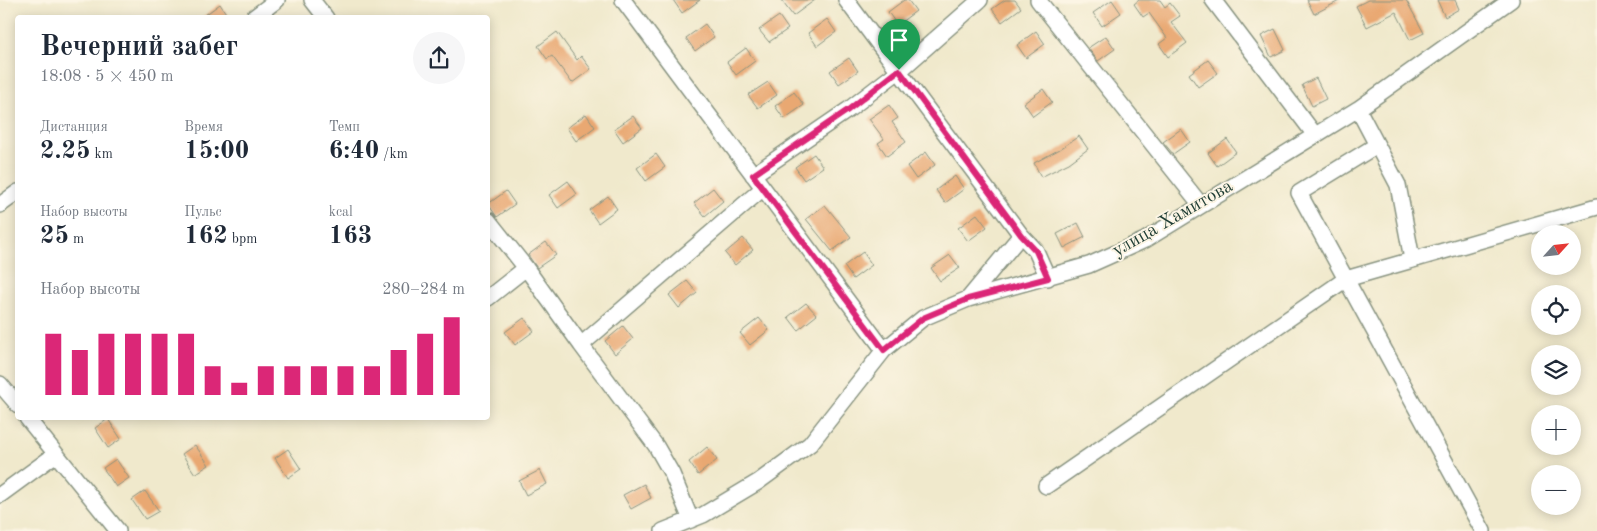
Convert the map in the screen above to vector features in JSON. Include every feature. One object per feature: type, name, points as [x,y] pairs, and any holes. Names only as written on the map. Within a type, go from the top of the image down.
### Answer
[{"type":"street","points":[[257,15],[277,0]]},
{"type":"street","points":[[312,0],[324,15]]},
{"type":"street","points":[[623,0],[884,350]]},
{"type":"street","points":[[846,0],[1021,235],[1036,251],[1048,278]]},
{"type":"street","points":[[753,175],[848,110],[899,70],[980,0]]},
{"type":"street","points":[[1038,0],[1201,205]]},
{"type":"street","points":[[1213,0],[1315,135]]},
{"type":"street","name":"улица Хамитова","points":[[663,531],[691,520],[758,482],[810,444],[884,350],[923,318],[968,299],[1089,265],[1145,240],[1358,108],[1511,0]]},
{"type":"street","points":[[1358,108],[1398,185],[1412,259]]},
{"type":"street","points":[[1377,145],[1299,193],[1483,531]]},
{"type":"street","points":[[581,345],[762,188]]},
{"type":"street","points":[[0,205],[15,194]]},
{"type":"street","points":[[1046,486],[1346,279],[1597,207]]},
{"type":"street","points":[[490,223],[526,268],[656,446],[672,474],[691,520]]},
{"type":"street","points":[[968,299],[1021,235]]},
{"type":"street","points":[[490,296],[526,268]]},
{"type":"street","points":[[0,384],[15,402]]},
{"type":"street","points":[[29,420],[118,531]]},
{"type":"street","points":[[0,495],[56,454]]},
{"type":"building","points":[[673,0],[700,0],[682,13]]},
{"type":"building","points":[[781,0],[815,0],[793,16]]},
{"type":"building","points":[[904,0],[908,0],[916,11],[897,25],[888,12]]},
{"type":"building","points":[[1005,0],[1015,0],[1021,8],[1002,22],[992,9]]},
{"type":"building","points":[[1112,0],[1121,13],[1102,26],[1093,13]]},
{"type":"building","points":[[1139,0],[1160,0],[1165,7],[1170,3],[1180,16],[1171,22],[1187,43],[1168,57],[1159,44],[1167,38],[1149,13],[1143,17],[1134,4]]},
{"type":"building","points":[[1307,0],[1341,0],[1314,14]]},
{"type":"building","points":[[1368,0],[1406,0],[1424,33],[1410,40],[1396,12],[1367,27],[1356,6]]},
{"type":"building","points":[[1437,0],[1455,0],[1459,9],[1445,17]]},
{"type":"building","points":[[220,4],[227,15],[205,15]]},
{"type":"building","points":[[779,16],[788,29],[769,42],[759,30]]},
{"type":"building","points":[[827,19],[836,32],[817,46],[808,33]]},
{"type":"building","points":[[705,24],[714,37],[695,51],[686,38]]},
{"type":"building","points":[[1275,29],[1285,50],[1271,57],[1261,36]]},
{"type":"building","points":[[1036,31],[1045,44],[1026,58],[1017,45]]},
{"type":"building","points":[[557,32],[577,60],[581,56],[591,69],[572,83],[552,56],[547,59],[538,46]]},
{"type":"building","points":[[1106,36],[1115,49],[1098,61],[1088,48]]},
{"type":"building","points":[[746,48],[755,61],[736,75],[727,62]]},
{"type":"building","points":[[849,58],[858,71],[839,84],[830,71]]},
{"type":"building","points":[[1208,60],[1218,73],[1198,87],[1189,74]]},
{"type":"building","points":[[1316,78],[1326,99],[1312,106],[1302,85]]},
{"type":"building","points":[[768,82],[777,95],[758,108],[748,95]]},
{"type":"building","points":[[1043,89],[1052,102],[1033,116],[1024,103]]},
{"type":"building","points":[[794,92],[804,105],[784,119],[775,106]]},
{"type":"building","points":[[889,105],[898,118],[892,122],[906,142],[887,156],[878,143],[884,139],[869,119]]},
{"type":"building","points":[[586,114],[595,127],[576,141],[567,128]]},
{"type":"building","points":[[633,116],[642,128],[623,142],[614,129]]},
{"type":"building","points":[[1181,129],[1190,142],[1173,154],[1163,142]]},
{"type":"building","points":[[1079,136],[1088,149],[1069,163],[1041,177],[1034,163]]},
{"type":"building","points":[[1227,139],[1236,152],[1217,166],[1208,153]]},
{"type":"building","points":[[926,152],[935,165],[916,179],[907,166]]},
{"type":"building","points":[[656,154],[665,167],[646,181],[637,168]]},
{"type":"building","points":[[814,154],[823,167],[804,180],[795,167]]},
{"type":"building","points":[[955,176],[964,189],[945,203],[936,190]]},
{"type":"building","points":[[568,181],[577,194],[558,208],[549,195]]},
{"type":"building","points":[[713,188],[723,201],[705,216],[694,203]]},
{"type":"building","points":[[506,191],[515,204],[497,217],[490,207],[490,203]]},
{"type":"building","points":[[608,196],[617,209],[598,223],[589,210]]},
{"type":"building","points":[[825,205],[851,237],[832,251],[806,219]]},
{"type":"building","points":[[977,214],[987,227],[968,241],[958,228]]},
{"type":"building","points":[[1078,223],[1085,237],[1064,248],[1057,234]]},
{"type":"building","points":[[743,238],[753,250],[735,265],[725,253]]},
{"type":"building","points":[[546,242],[556,255],[537,268],[528,255]]},
{"type":"building","points":[[863,252],[872,265],[853,279],[844,266]]},
{"type":"building","points":[[950,255],[960,268],[940,281],[931,268]]},
{"type":"building","points":[[687,281],[697,293],[679,308],[669,295]]},
{"type":"building","points":[[806,303],[817,315],[798,330],[788,317]]},
{"type":"building","points":[[524,318],[534,331],[515,345],[505,332]]},
{"type":"building","points":[[759,318],[769,330],[750,345],[740,333]]},
{"type":"building","points":[[623,326],[633,339],[615,354],[605,341]]},
{"type":"building","points":[[109,420],[121,439],[108,448],[95,428]]},
{"type":"building","points":[[195,445],[209,465],[195,474],[182,454]]},
{"type":"building","points":[[707,447],[717,460],[698,475],[689,462]]},
{"type":"building","points":[[288,449],[301,469],[288,478],[275,458]]},
{"type":"building","points":[[116,459],[129,478],[116,487],[103,468]]},
{"type":"building","points":[[540,470],[547,484],[526,495],[519,481]]},
{"type":"building","points":[[644,484],[651,498],[631,509],[623,495]]},
{"type":"building","points":[[145,491],[159,511],[145,519],[132,500]]},
{"type":"route","points":[[899,70],[1021,235],[1036,251],[1048,278],[968,299],[923,318],[884,350],[753,175],[848,110],[899,70]]}]
